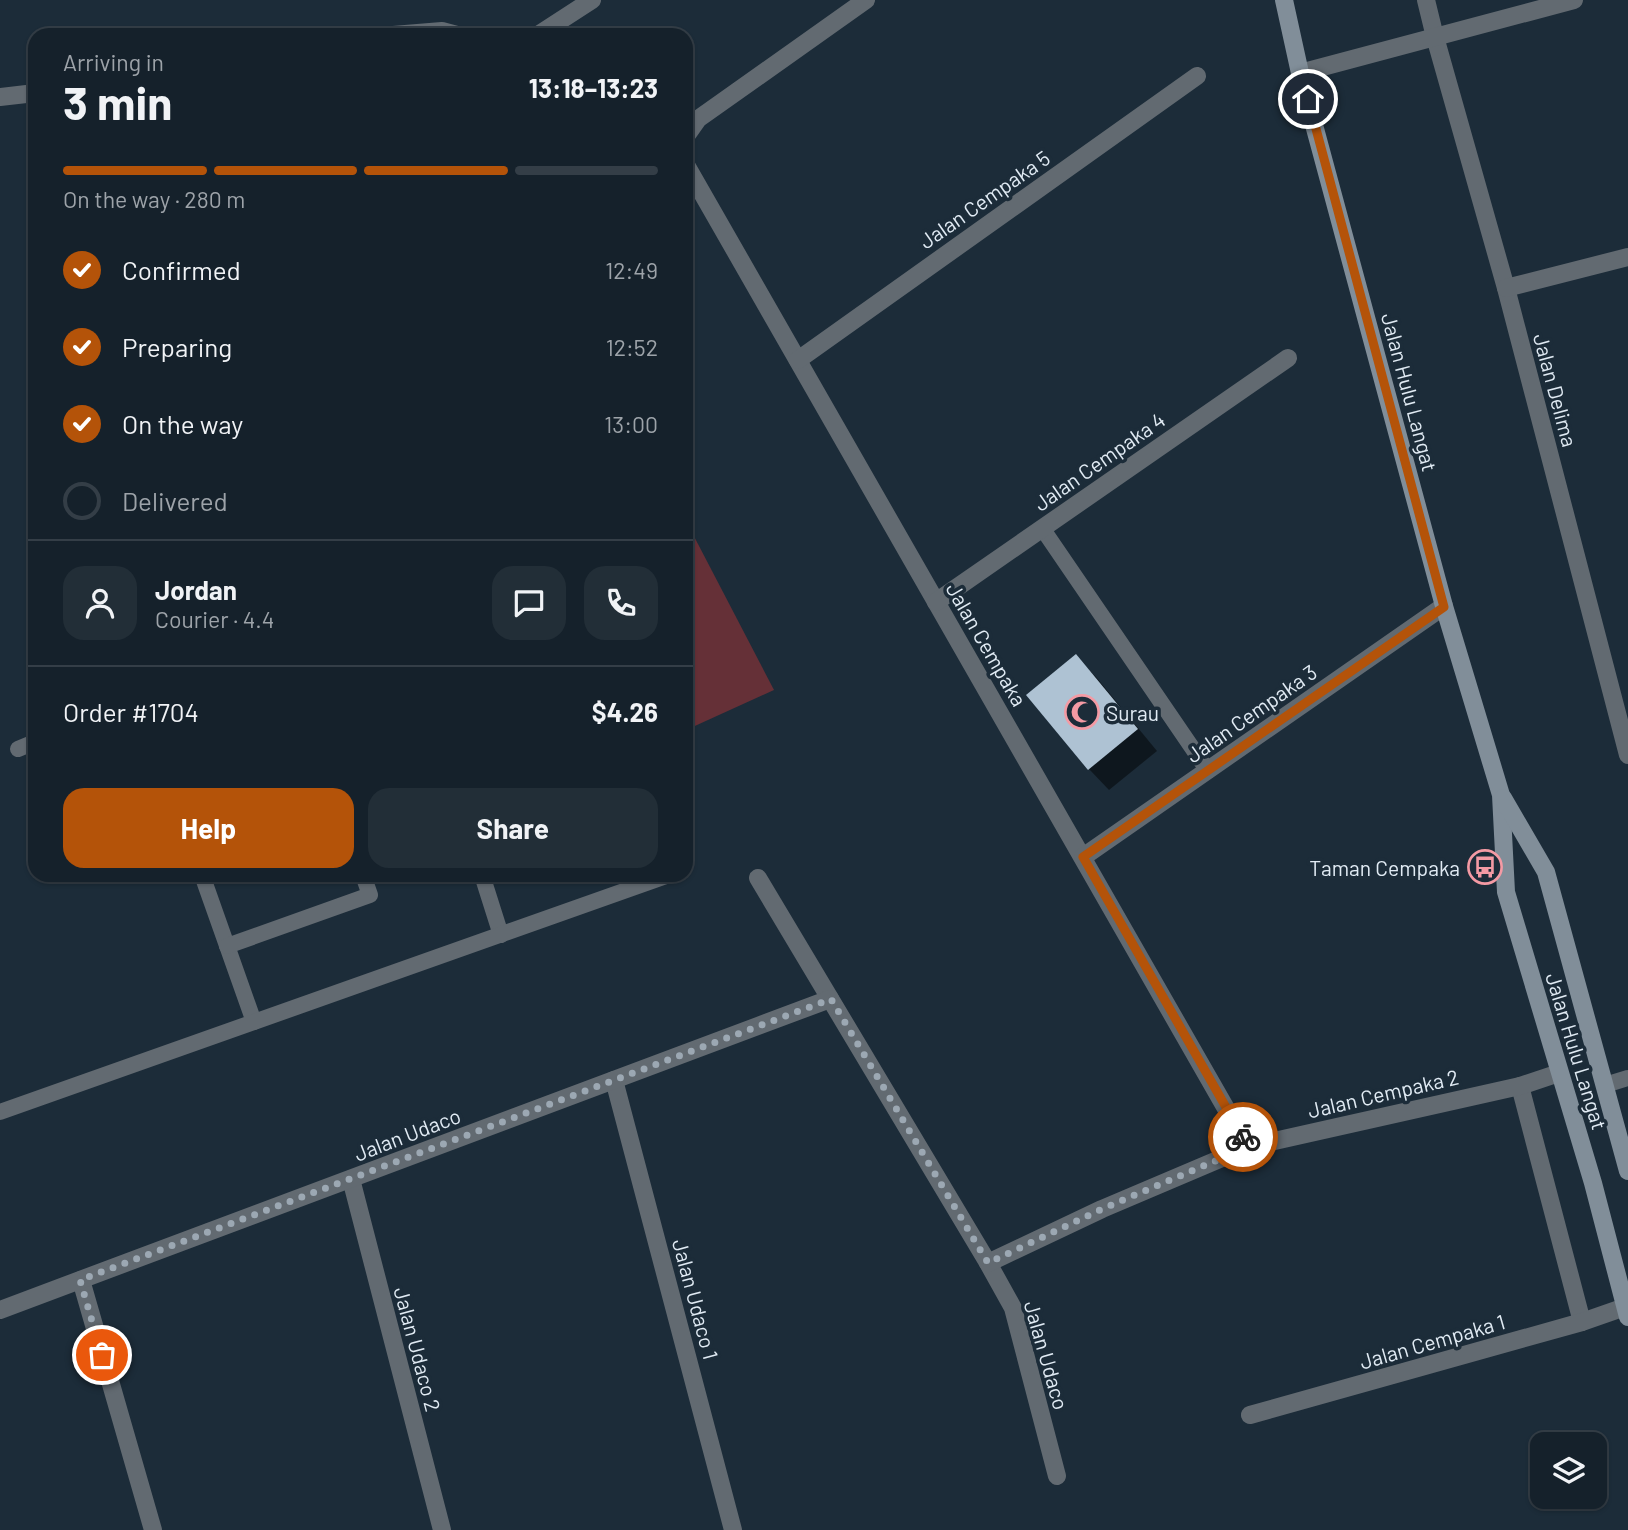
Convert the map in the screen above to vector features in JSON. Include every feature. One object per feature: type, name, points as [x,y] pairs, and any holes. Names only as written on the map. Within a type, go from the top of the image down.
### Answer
[{"type":"street","points":[[549,28],[592,0]]},
{"type":"street","points":[[693,126],[698,119],[866,0]]},
{"type":"street","name":"Jalan Hulu Langat","points":[[1284,0],[1300,73],[1444,607],[1501,795],[1546,872],[1628,1167]]},
{"type":"street","name":"Jalan Delima","points":[[1426,0],[1506,288],[1628,755]]},
{"type":"street","points":[[1300,73],[1574,0]]},
{"type":"street","name":"Jalan Cempaka 5","points":[[798,360],[1197,76]]},
{"type":"street","points":[[0,97],[28,94]]},
{"type":"street","name":"Jalan Cempaka","points":[[693,177],[1248,1147]]},
{"type":"street","points":[[1506,288],[1628,257]]},
{"type":"street","name":"Jalan Cempaka 4","points":[[936,601],[1288,358]]},
{"type":"street","name":"Jalan Cempaka 3","points":[[1083,857],[1444,607]]},
{"type":"street","name":"Jalan Hulu Langat","points":[[1501,795],[1506,892],[1593,1183],[1627,1312]]},
{"type":"street","name":"Jalan Udaco","points":[[758,877],[1013,1308],[1057,1476]]},
{"type":"street","name":"Jalan Udaco","points":[[0,1310],[831,999]]},
{"type":"street","name":"Jalan Cempaka 2","points":[[988,1263],[1102,1209],[1248,1147],[1520,1086],[1559,1073]]},
{"type":"street","name":"Jalan Udaco 1","points":[[614,1080],[733,1530]]},
{"type":"street","points":[[1520,1086],[1582,1322]]},
{"type":"street","name":"Jalan Udaco 2","points":[[351,1180],[442,1530]]},
{"type":"street","points":[[80,1280],[153,1530]]},
{"type":"street","name":"Jalan Cempaka 1","points":[[1250,1415],[1582,1322],[1627,1312]]},
{"type":"lane","points":[[1042,528],[1208,771]]},
{"type":"lane","points":[[18,749],[28,745]]},
{"type":"lane","points":[[204,882],[254,1023]]},
{"type":"lane","points":[[227,946],[370,895],[365,882]]},
{"type":"lane","points":[[484,882],[501,935]]},
{"type":"lane","points":[[0,1112],[649,882]]},
{"type":"lane","points":[[1605,1085],[1628,1079]]},
{"type":"shaded area","points":[[693,534],[774,690],[693,727]]},
{"type":"building","name":"Surau","points":[[1076,654],[1138,729],[1088,770],[1026,695]]},
{"type":"way so far","points":[[102,1355],[80,1280],[831,999],[988,1263],[1102,1209],[1248,1147],[1243,1137]]},
{"type":"place","name":"Surau","points":[[1082,712]]},
{"type":"place","name":"Taman Cempaka","points":[[1485,867]]},
{"type":"route","points":[[1243,1137],[1083,857],[1444,607],[1308,99]]}]
